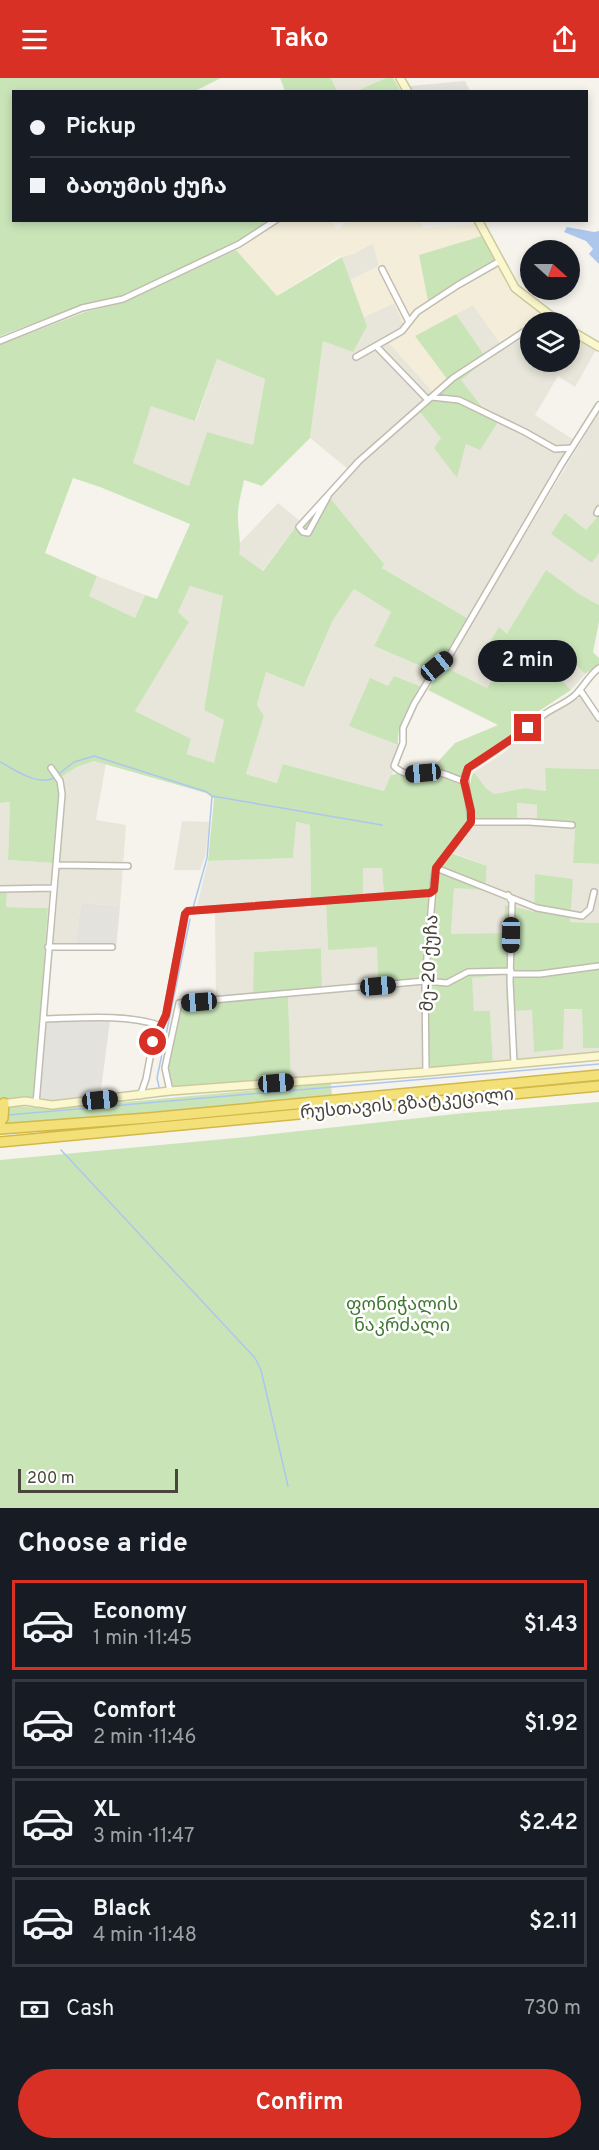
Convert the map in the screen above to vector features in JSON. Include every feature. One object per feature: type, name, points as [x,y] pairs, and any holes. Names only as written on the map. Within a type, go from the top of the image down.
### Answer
[{"type":"highway","name":"რუსთავის გზატკეცილი","points":[[0,1129],[148,1118],[599,1075]]},
{"type":"highway","name":"რუსთავის გზატკეცილი","points":[[0,1142],[599,1086]]},
{"type":"highway","points":[[2,1111],[17,1128]]},
{"type":"street","points":[[0,340],[82,308],[123,299],[239,244],[273,222]]},
{"type":"street","points":[[479,222],[515,288],[543,312]]},
{"type":"street","points":[[356,357],[402,330],[417,312],[500,261]]},
{"type":"street","points":[[382,268],[409,322]]},
{"type":"street","points":[[328,496],[308,533],[303,532],[299,527],[359,461],[453,378],[520,334]]},
{"type":"street","points":[[580,336],[599,347]]},
{"type":"street","points":[[376,346],[430,399],[459,399],[555,449],[571,448]]},
{"type":"street","points":[[464,781],[438,772],[408,774],[398,771],[394,766],[403,743],[403,728],[414,704],[437,666],[448,658],[571,448],[599,405]]},
{"type":"street","points":[[555,449],[561,465]]},
{"type":"street","points":[[594,892],[590,909],[582,916],[537,908],[436,868],[471,822],[471,811],[464,781],[468,768],[580,690],[588,676],[599,668]]},
{"type":"street","points":[[580,690],[599,718]]},
{"type":"street","points":[[36,1104],[62,794],[60,782],[51,768]]},
{"type":"street","points":[[471,822],[572,825]]},
{"type":"street","points":[[56,865],[128,866]]},
{"type":"street","name":"მე-20 ქუჩა","points":[[426,1072],[425,981],[436,868]]},
{"type":"street","points":[[0,889],[54,888]]},
{"type":"street","points":[[140,1096],[146,1079],[153,1042],[159,1025],[166,1015],[185,914],[188,911],[430,893],[434,890]]},
{"type":"street","points":[[508,895],[513,902],[511,972],[514,1063]]},
{"type":"street","points":[[48,947],[112,947]]},
{"type":"street","points":[[167,1092],[165,1068],[179,1003],[425,981],[447,982],[468,972],[540,974],[599,966]]},
{"type":"street","points":[[44,1019],[110,1018],[143,1020],[159,1025]]},
{"type":"street","points":[[2,1111],[25,1101],[52,1105],[167,1092],[599,1056]]},
{"type":"shaded area","points":[[331,78],[386,78],[361,90],[337,90]]},
{"type":"shaded area","points":[[465,81],[470,90],[412,90],[409,86]]},
{"type":"shaded area","points":[[278,222],[331,222],[338,230],[346,222],[420,222],[424,228],[476,224],[482,236],[419,255],[430,306],[498,267],[508,286],[520,296],[520,300],[524,300],[538,312],[520,312],[520,330],[500,343],[473,305],[415,336],[447,379],[433,392],[387,341],[406,330],[394,303],[364,317],[350,280],[379,266],[373,243],[353,254],[336,258],[277,296],[236,250]]},
{"type":"shaded area","points":[[373,243],[379,266],[350,280],[342,257]]},
{"type":"shaded area","points":[[394,303],[406,330],[388,341],[433,392],[433,400],[420,412],[442,438],[457,477],[466,444],[482,407],[460,380],[487,359],[456,314],[473,305],[500,343],[520,329],[520,372],[580,372],[580,338],[597,348],[575,387],[558,376],[535,415],[574,440],[467,618],[382,568],[384,564],[326,493],[348,469],[310,438],[323,340],[367,326],[364,317]]},
{"type":"shaded area","points":[[217,359],[265,379],[253,445],[189,486],[132,463],[151,405],[196,421]]},
{"type":"shaded area","points":[[599,412],[599,515],[586,530],[591,563],[599,553],[599,605],[579,594],[507,634],[499,628],[477,662],[497,673],[487,688],[445,667]]},
{"type":"shaded area","points":[[278,503],[300,521],[262,571],[238,554],[239,544]]},
{"type":"shaded area","points":[[97,576],[145,595],[135,618],[88,596]]},
{"type":"shaded area","points":[[190,586],[223,596],[204,710],[225,720],[214,764],[187,754],[191,740],[135,711],[189,622],[178,612]]},
{"type":"shaded area","points":[[354,589],[391,612],[374,646],[430,670],[420,686],[394,676],[388,686],[350,725],[404,748],[384,791],[284,764],[278,783],[246,774],[264,716],[257,705],[266,672],[305,686],[333,620]]},
{"type":"shaded area","points":[[553,641],[585,674],[571,690],[539,655]]},
{"type":"shaded area","points":[[582,697],[599,721],[599,769],[545,768],[547,791],[525,788],[494,794],[486,788],[474,772],[505,752],[517,739],[556,709]]},
{"type":"shaded area","points":[[94,761],[106,763],[96,820],[126,825],[120,906],[81,903],[75,950],[53,951],[65,796],[61,777],[77,767]]},
{"type":"shaded area","points":[[10,802],[8,860],[53,863],[48,908],[6,907],[7,892],[0,892],[0,803]]},
{"type":"shaded area","points":[[516,803],[537,805],[575,828],[573,863],[599,864],[599,923],[570,922],[536,874],[534,912],[505,933],[451,935],[454,887],[485,890],[487,866],[451,852],[472,825],[474,818],[517,821]]},
{"type":"shaded area","points":[[182,821],[210,822],[205,857],[200,870],[174,870]]},
{"type":"shaded area","points":[[295,822],[310,825],[311,899],[196,909],[208,861],[293,858]]},
{"type":"shaded area","points":[[363,868],[382,868],[384,895],[363,896]]},
{"type":"shaded area","points":[[81,903],[120,906],[116,950],[75,950]]},
{"type":"shaded area","points":[[326,903],[328,949],[377,947],[378,984],[322,987],[321,948],[255,952],[253,995],[216,998],[215,912]]},
{"type":"shaded area","points":[[506,975],[532,1010],[582,1009],[583,1048],[599,1048],[599,1054],[493,1063],[490,1011],[474,1012],[471,978]]},
{"type":"shaded area","points":[[424,984],[424,1068],[291,1078],[288,996]]},
{"type":"shaded area","points":[[110,1021],[100,1097],[57,1102],[39,1100],[45,1022]]},
{"type":"green space","points":[[0,78],[221,78],[197,90],[12,90],[12,222],[270,222],[239,242],[121,296],[84,304],[0,336]]},
{"type":"green space","points":[[280,78],[331,78],[337,90],[285,90]]},
{"type":"green space","points":[[386,78],[393,78],[400,90],[359,90]]},
{"type":"green space","points":[[482,236],[498,267],[429,306],[419,255]]},
{"type":"green space","points":[[236,250],[277,296],[342,257],[367,326],[353,352],[323,341],[310,438],[262,486],[244,480],[238,510],[239,554],[263,571],[300,521],[326,493],[384,564],[382,568],[467,618],[446,655],[430,670],[374,646],[391,612],[354,589],[333,620],[304,687],[266,672],[257,705],[264,716],[246,774],[277,783],[283,764],[384,791],[391,775],[434,766],[455,743],[498,725],[428,690],[439,671],[445,667],[487,688],[497,673],[477,663],[499,627],[507,634],[546,570],[579,594],[599,605],[599,622],[593,652],[599,658],[599,664],[585,674],[553,641],[539,655],[571,690],[539,711],[463,775],[469,822],[439,863],[430,891],[384,895],[382,868],[363,868],[363,896],[311,899],[310,825],[296,822],[293,858],[208,861],[214,799],[206,793],[94,761],[77,767],[56,780],[59,787],[60,807],[53,863],[8,860],[10,802],[0,803],[0,345],[85,312],[122,303]],"holes":[[[217,359],[265,379],[253,445],[207,432],[189,486],[133,463],[151,406],[195,421]],[[73,478],[190,524],[157,599],[145,595],[135,618],[89,596],[97,576],[45,553]],[[190,586],[223,596],[204,710],[224,720],[214,763],[187,754],[191,739],[135,711],[189,622],[178,612]]]},
{"type":"green space","points":[[456,314],[487,359],[461,380],[482,407],[501,417],[480,450],[466,444],[457,478],[434,448],[441,438],[420,412],[433,400],[433,392],[447,379],[415,336]]},
{"type":"green space","points":[[565,513],[586,530],[599,515],[599,553],[592,563],[551,534]]},
{"type":"green space","points":[[394,676],[420,686],[399,730],[398,745],[349,726],[370,678],[388,686]]},
{"type":"green space","points":[[545,768],[599,769],[599,864],[573,863],[575,828],[537,825],[537,805],[517,803],[517,821],[474,818],[470,788],[474,772],[486,788],[494,794],[525,788],[546,791]]},
{"type":"green space","points":[[451,853],[487,866],[485,890],[454,888],[451,934],[504,933],[505,905],[534,912],[535,874],[573,879],[570,922],[599,923],[599,1048],[583,1048],[582,1009],[564,1009],[563,1049],[534,1052],[532,1010],[507,1011],[506,975],[472,978],[474,1011],[490,1011],[493,1063],[433,1070],[429,1064],[427,978],[433,899],[439,869]]},
{"type":"green space","points":[[0,892],[7,892],[6,907],[48,908],[34,1100],[25,1097],[0,1101]]},
{"type":"green space","points":[[429,895],[424,979],[378,984],[377,947],[328,950],[326,903]]},
{"type":"green space","points":[[321,948],[322,987],[253,995],[254,952]]},
{"type":"green space","points":[[288,996],[291,1078],[171,1088],[167,1072],[179,1010],[184,1004]]},
{"type":"green space","points":[[331,1083],[332,1096],[0,1127],[0,1110],[17,1106],[51,1109]]},
{"type":"green space","name":"ფონიჭალის ნაკრძალი","points":[[599,1102],[599,1508],[0,1508],[0,1160],[246,1137],[465,1113]]},
{"type":"water","points":[[567,227],[599,231],[599,264],[589,254],[593,249],[586,241],[564,232]]},
{"type":"waterway","points":[[60,773],[74,762],[94,756],[211,795]]},
{"type":"waterway","points":[[0,762],[33,779],[54,778]]},
{"type":"waterway","points":[[193,908],[207,858],[212,796],[382,825]]},
{"type":"waterway","points":[[160,1091],[157,1078],[190,919]]},
{"type":"waterway","points":[[8,1115],[599,1064]]},
{"type":"waterway","points":[[61,1150],[255,1358],[261,1370],[288,1486]]},
{"type":"route","points":[[153,1042],[159,1025],[166,1015],[185,914],[188,911],[430,893],[434,890],[436,868],[471,822],[471,811],[464,781],[468,768],[528,728]]}]
